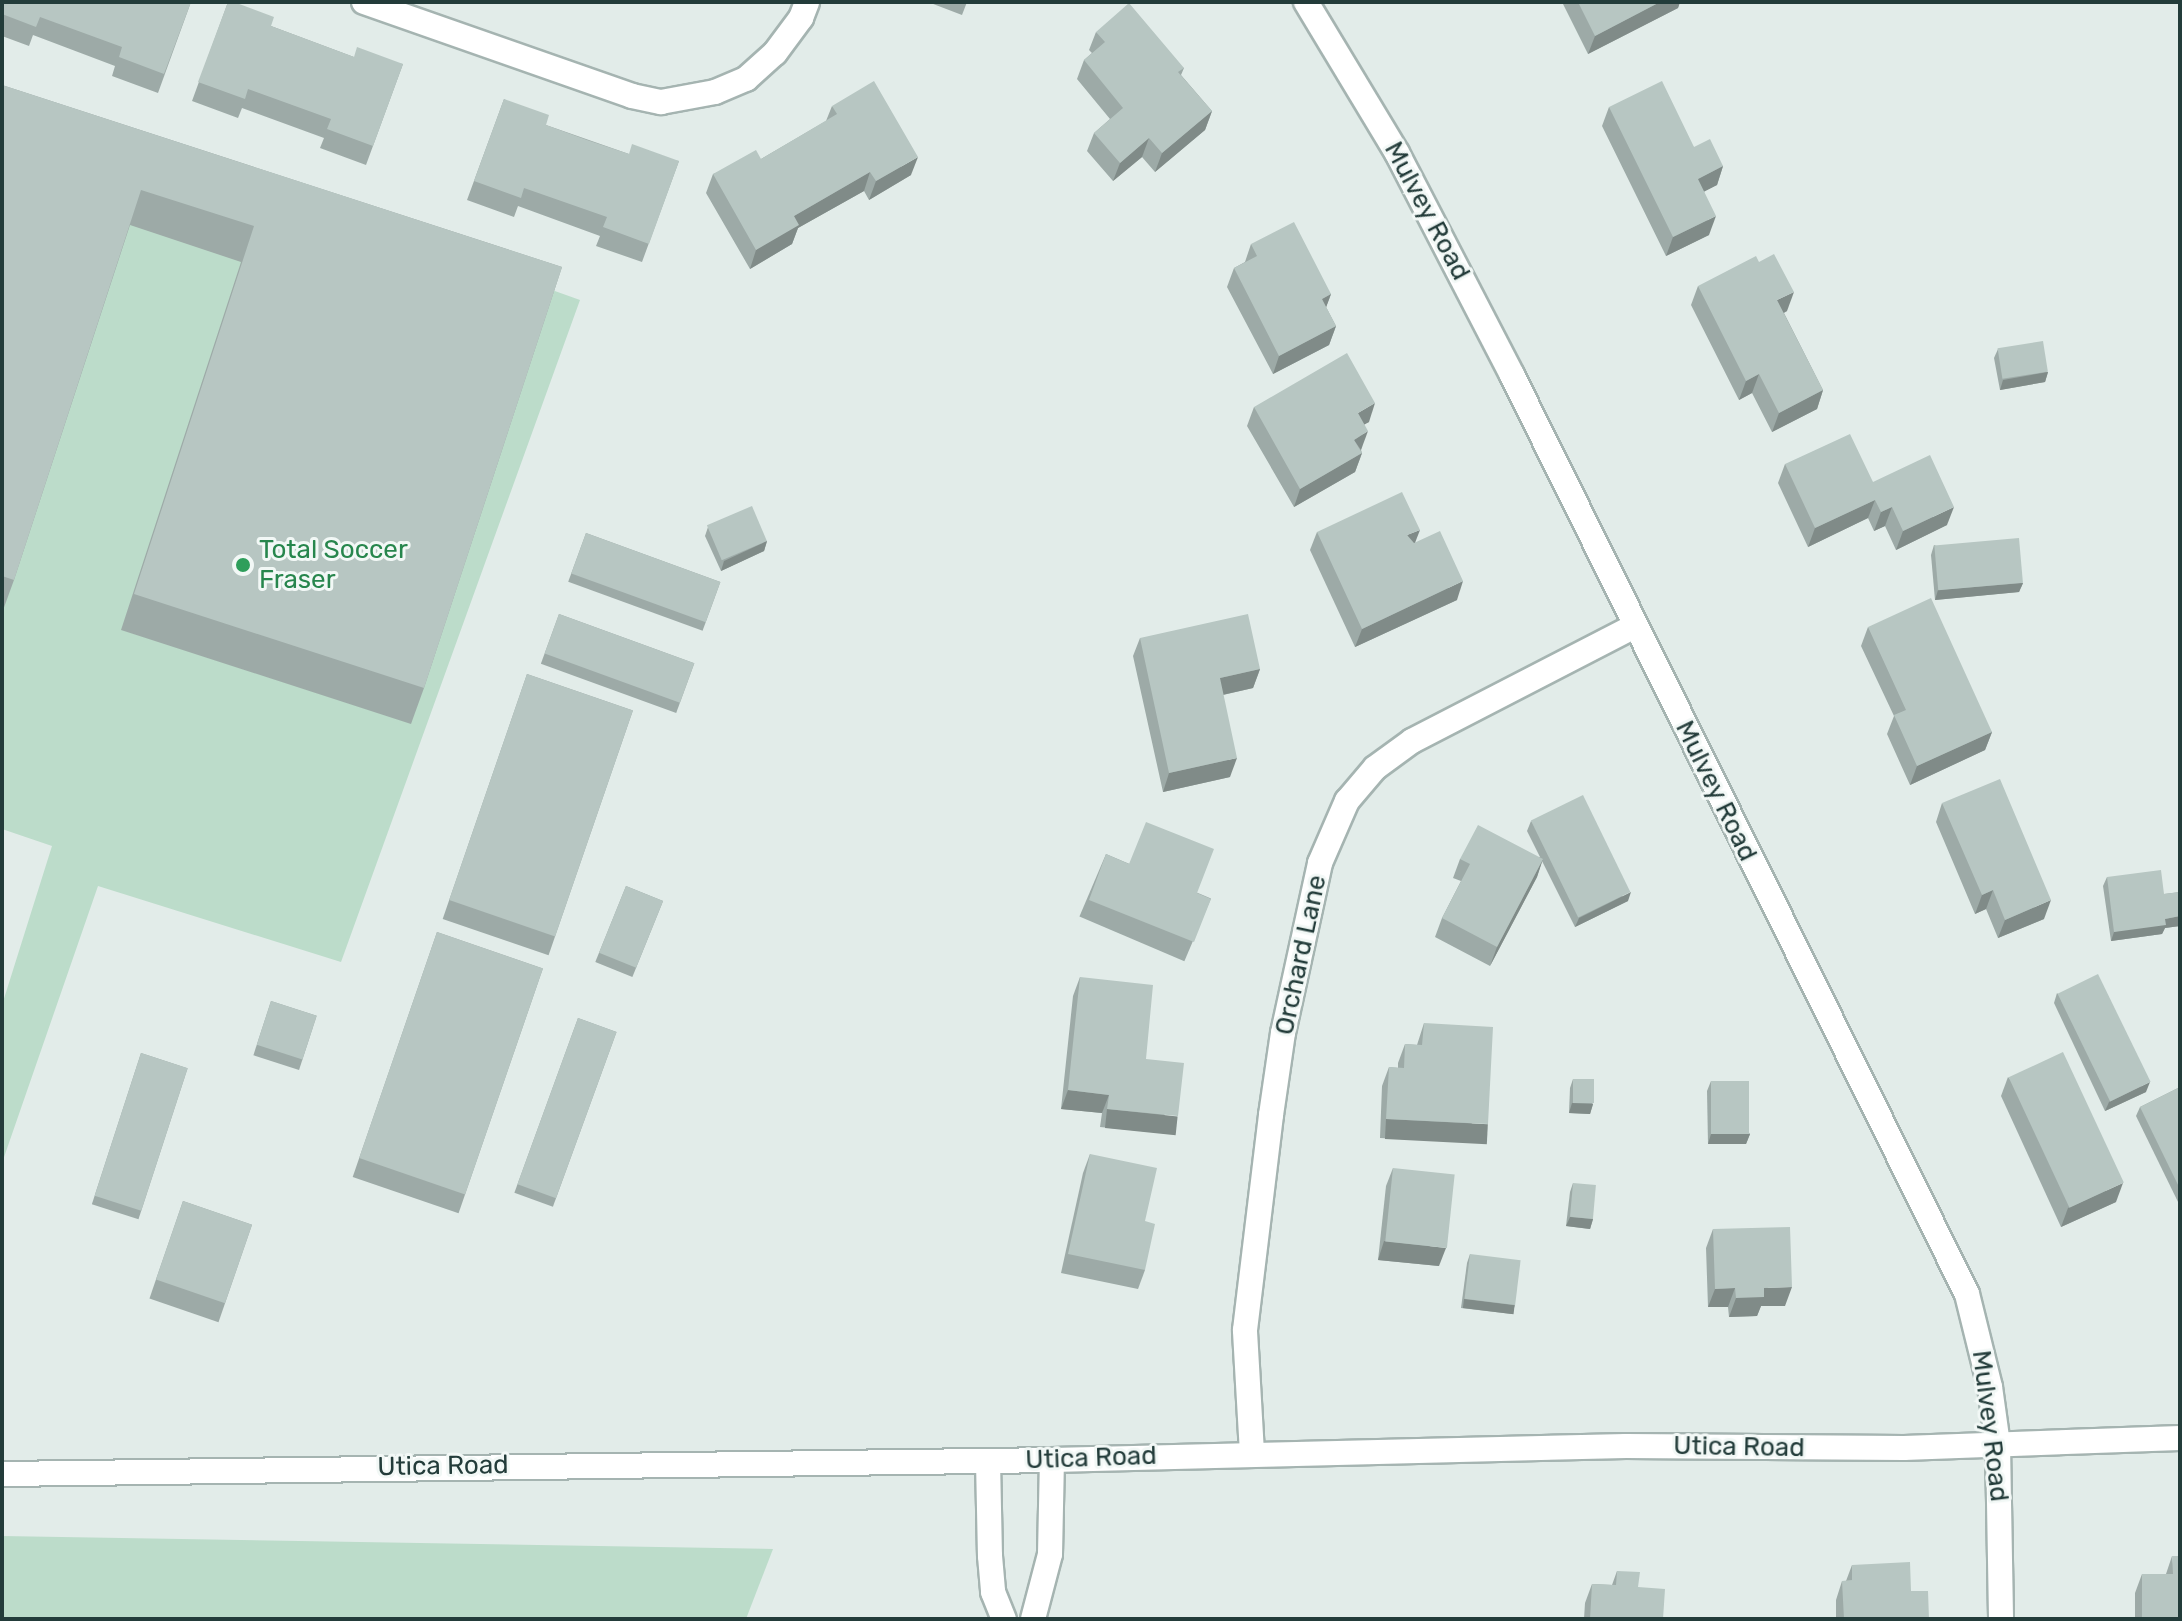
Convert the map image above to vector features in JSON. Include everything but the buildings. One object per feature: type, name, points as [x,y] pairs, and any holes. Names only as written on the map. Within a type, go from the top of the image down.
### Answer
[{"type":"street","points":[[364,2],[632,96],[661,102],[715,92],[746,79],[775,53],[801,18],[807,2]]},
{"type":"street","name":"Mulvey Road","points":[[1306,2],[1397,153],[1512,375],[1967,1294],[1990,1387],[1998,1445],[2001,1619]]},
{"type":"street","name":"Orchard Lane","points":[[1252,1453],[1245,1330],[1271,1115],[1283,1033],[1320,863],[1347,801],[1375,768],[1412,741],[1635,626]]},
{"type":"street","name":"Utica Road","points":[[2,1474],[1052,1460],[1626,1446],[1998,1445],[2180,1438]]},
{"type":"street","points":[[1033,1619],[1050,1554],[1052,1460]]},
{"type":"street","points":[[988,1461],[992,1580],[1004,1619]]},
{"type":"green space","name":"Total Soccer Fraser","points":[[2,94],[580,300],[341,962],[98,886],[2,1163],[2,1005],[52,846],[2,829]]},
{"type":"green space","points":[[2,1536],[773,1549],[746,1619],[2,1619]]},
{"type":"place","name":"Total Soccer Fraser","points":[[243,565]]}]
